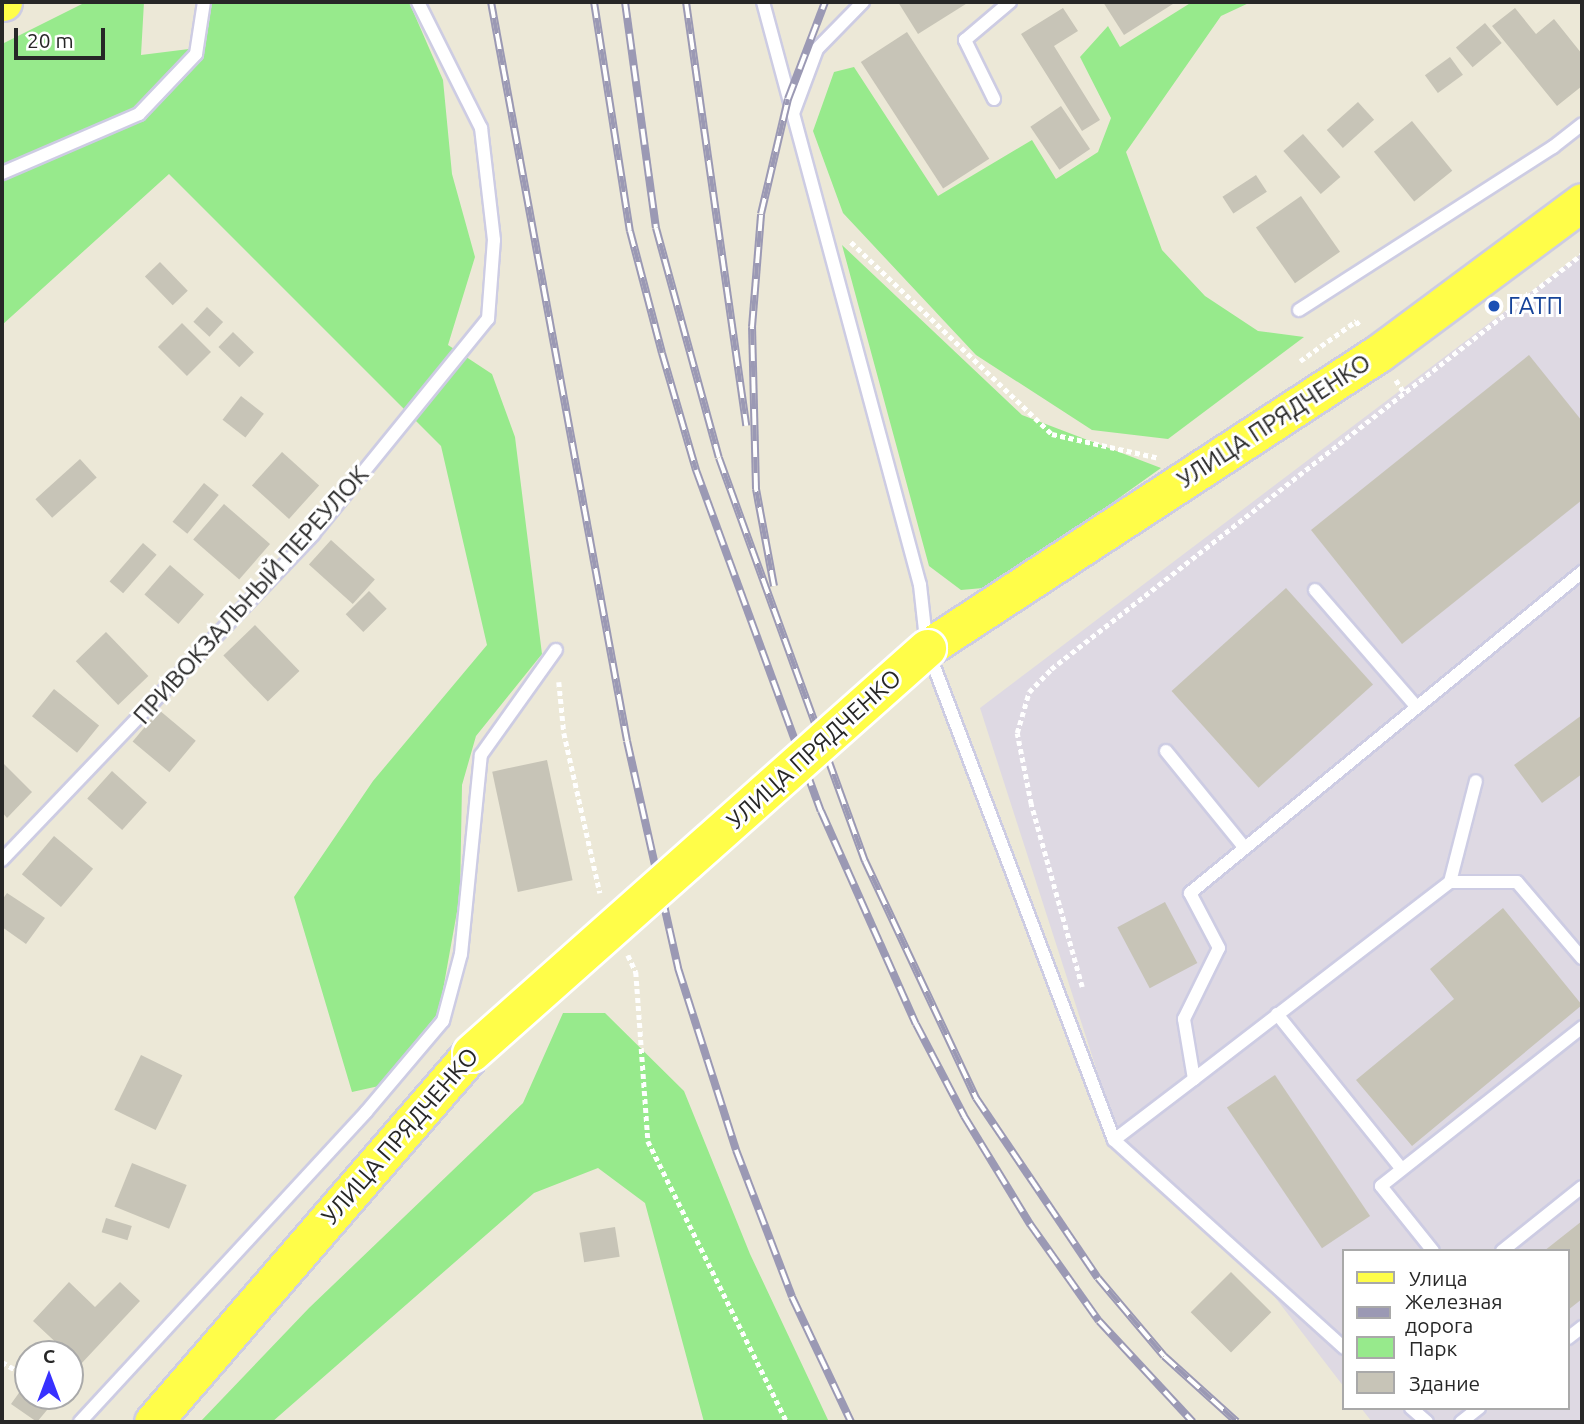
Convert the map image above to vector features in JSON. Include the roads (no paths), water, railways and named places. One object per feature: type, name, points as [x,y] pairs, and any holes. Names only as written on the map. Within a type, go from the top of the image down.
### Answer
[{"type":"main road","name":"УЛИЦА ПРЯДЧЕНКО","points":[[153,1422],[471,1053],[927,648],[1379,353],[1582,202]]},
{"type":"lane","points":[[2,173],[139,114],[196,54],[204,2]]},
{"type":"lane","name":"ПРИВОКЗАЛЬНЫЙ ПЕРЕУЛОК","points":[[2,860],[313,534],[488,319],[494,240],[481,128],[418,2]]},
{"type":"lane","points":[[763,2],[920,585],[927,648],[1114,1140],[1342,1346]]},
{"type":"lane","points":[[794,111],[817,49],[863,2]]},
{"type":"lane","points":[[994,99],[965,40],[1010,2]]},
{"type":"lane","points":[[1299,310],[1553,147],[1582,124]]},
{"type":"lane","points":[[1194,1079],[1184,1019],[1219,948],[1190,892],[1415,705],[1582,572]]},
{"type":"lane","points":[[1315,590],[1415,705]]},
{"type":"lane","points":[[80,1422],[366,1112],[443,1021],[461,954],[470,830],[481,755],[556,650]]},
{"type":"lane","points":[[1166,751],[1244,847]]},
{"type":"lane","points":[[1450,883],[1476,781]]},
{"type":"lane","points":[[1114,1140],[1450,883],[1517,883],[1582,958]]},
{"type":"lane","points":[[1277,1014],[1401,1168]]},
{"type":"lane","points":[[1431,1249],[1381,1186],[1582,1027]]},
{"type":"lane","points":[[1504,1249],[1582,1187]]},
{"type":"lane","points":[[1413,1410],[1427,1422]]},
{"type":"lane","points":[[1461,1422],[1476,1410]]},
{"type":"railway","points":[[491,2],[627,741],[678,968],[736,1150],[792,1297],[851,1422]]},
{"type":"railway","points":[[594,2],[630,231],[662,353],[696,470],[821,811],[916,1024],[964,1116],[1030,1224],[1099,1321],[1193,1422]]},
{"type":"railway","points":[[625,2],[656,228],[719,458],[865,861],[976,1098],[1098,1278],[1164,1356],[1237,1422]]},
{"type":"railway","points":[[686,2],[746,426]]},
{"type":"railway","points":[[774,586],[756,489],[752,327],[761,214],[788,99],[825,2]]},
{"type":"place","name":"ГАТП","points":[[1494,306]]}]
